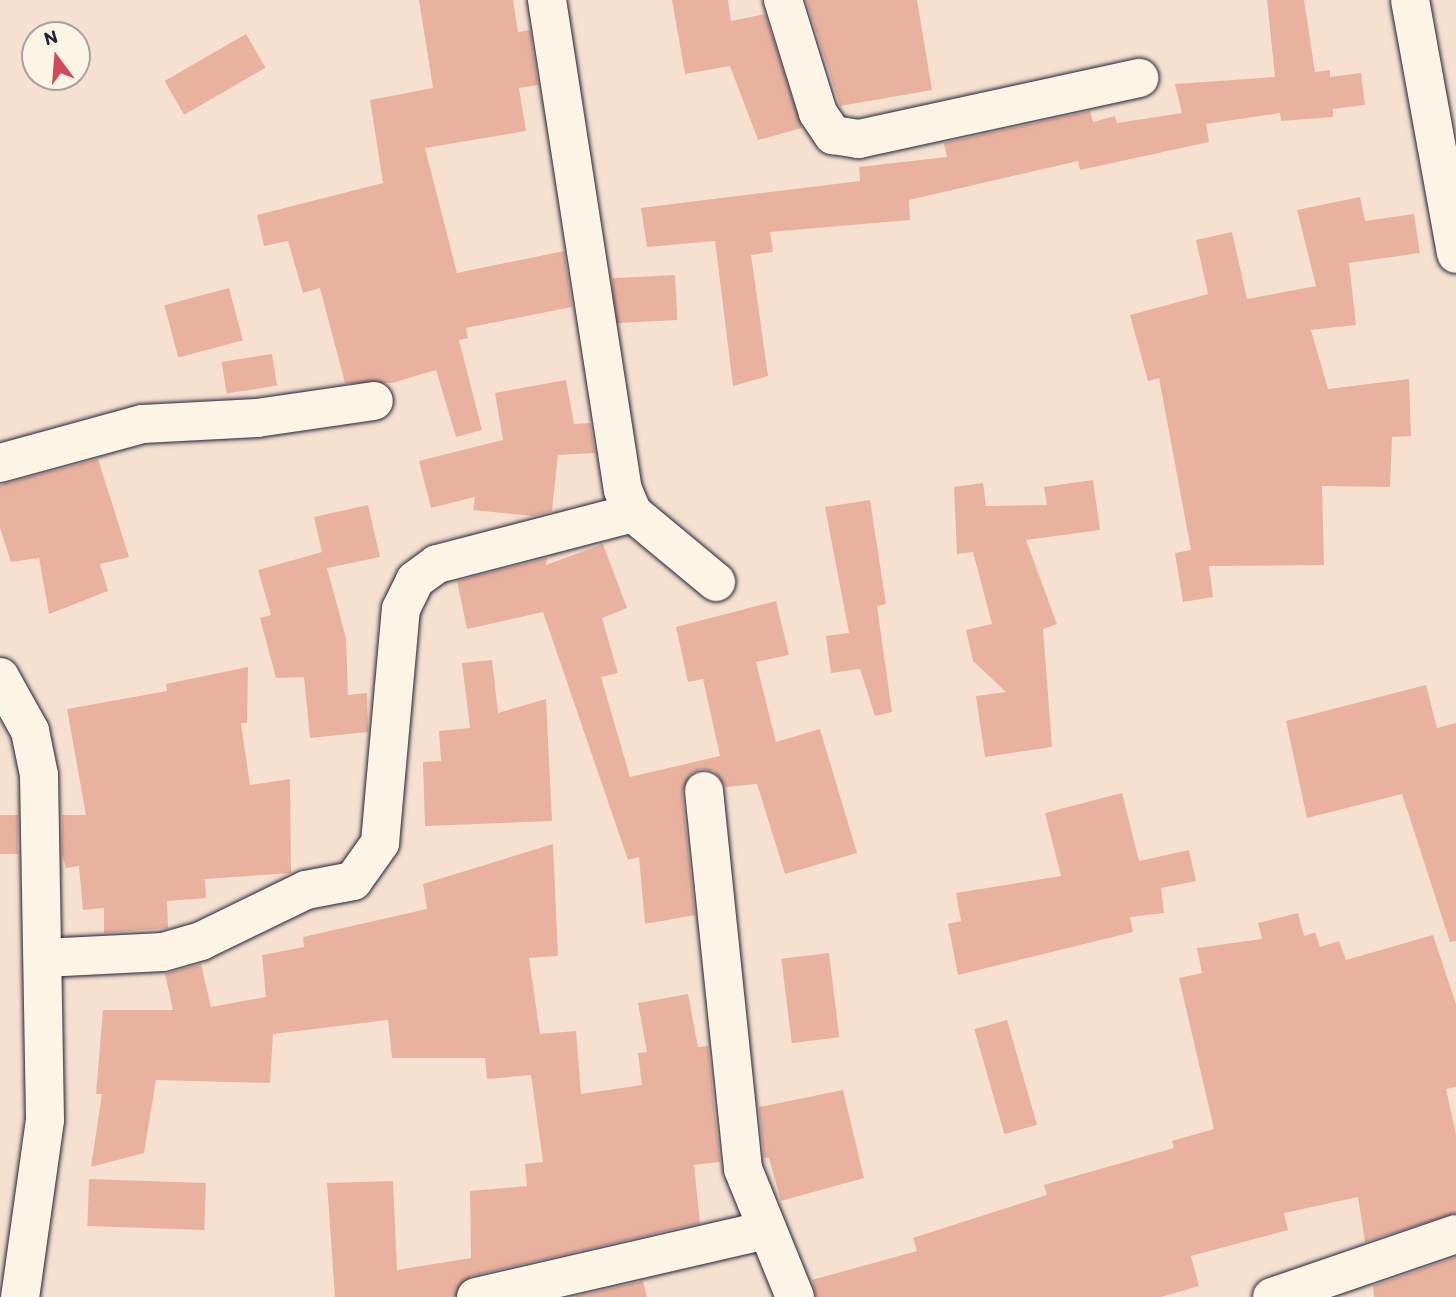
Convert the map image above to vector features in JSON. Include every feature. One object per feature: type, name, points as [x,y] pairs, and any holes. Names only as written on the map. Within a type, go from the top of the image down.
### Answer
[{"type":"street","points":[[548,0],[623,490],[633,513],[716,582]]},
{"type":"street","points":[[783,0],[818,113],[833,135],[859,139],[1139,78]]},
{"type":"street","points":[[1410,0],[1456,254]]},
{"type":"street","points":[[0,463],[143,424],[257,418],[374,401]]},
{"type":"street","points":[[43,958],[163,952],[201,941],[306,890],[353,881],[380,843],[401,609],[415,580],[437,564],[633,513]]},
{"type":"street","points":[[0,677],[30,731],[39,775],[46,1120],[20,1297]]},
{"type":"street","points":[[704,792],[730,1086],[743,1169],[795,1297]]},
{"type":"street","points":[[476,1297],[767,1230]]},
{"type":"street","points":[[1294,1294],[1456,1234]]},
{"type":"building","points":[[419,0],[513,0],[518,32],[530,30],[538,85],[519,88],[526,131],[425,148],[457,273],[564,251],[572,307],[466,328],[468,338],[459,340],[482,430],[456,437],[436,370],[392,383],[345,383],[320,288],[303,293],[288,241],[264,246],[257,215],[383,183],[370,100],[433,88]]},
{"type":"building","points":[[672,0],[728,0],[731,21],[765,14],[802,128],[758,140],[730,66],[685,74]]},
{"type":"building","points":[[806,0],[917,0],[932,90],[840,106]]},
{"type":"building","points":[[1267,0],[1304,0],[1315,72],[1330,70],[1330,77],[1361,73],[1365,105],[1333,109],[1333,117],[1281,121],[1280,113],[1206,124],[1209,142],[1080,170],[1078,161],[909,200],[910,220],[770,232],[773,252],[751,255],[768,376],[733,386],[715,241],[647,247],[641,208],[860,181],[859,167],[947,157],[944,143],[1090,111],[1093,122],[1115,116],[1117,123],[1182,113],[1175,84],[1275,77]]},
{"type":"building","points":[[246,34],[266,68],[184,115],[165,81]]},
{"type":"building","points":[[1360,197],[1365,221],[1414,214],[1420,253],[1349,263],[1356,325],[1311,330],[1328,389],[1409,379],[1411,436],[1392,437],[1390,487],[1322,486],[1324,565],[1209,566],[1213,597],[1183,602],[1175,553],[1191,550],[1159,378],[1148,381],[1130,315],[1208,294],[1196,240],[1232,232],[1247,299],[1316,286],[1297,210]]},
{"type":"building","points":[[675,275],[677,320],[614,323],[612,278]]},
{"type":"building","points":[[229,288],[243,340],[178,358],[164,305]]},
{"type":"building","points":[[272,354],[277,386],[227,394],[222,362]]},
{"type":"building","points":[[566,380],[574,424],[590,423],[595,453],[558,455],[552,511],[533,516],[473,510],[475,497],[431,508],[419,461],[503,440],[495,393]]},
{"type":"building","points":[[98,459],[129,557],[100,564],[108,591],[49,614],[39,558],[11,562],[0,528],[0,485]]},
{"type":"building","points":[[1093,480],[1100,530],[1026,540],[1057,624],[1043,629],[1052,747],[985,757],[976,696],[1006,692],[973,661],[966,630],[992,624],[973,552],[957,554],[954,487],[983,483],[986,506],[1047,505],[1044,487]]},
{"type":"building","points":[[870,500],[886,604],[877,606],[892,712],[875,716],[860,669],[831,673],[826,636],[849,633],[825,507]]},
{"type":"building","points":[[368,505],[380,557],[327,568],[346,638],[348,695],[367,693],[368,732],[310,738],[304,677],[276,678],[260,618],[271,615],[258,570],[322,552],[314,517]]},
{"type":"building","points":[[603,544],[627,608],[602,618],[618,673],[601,677],[630,777],[720,756],[703,679],[688,682],[676,627],[776,601],[789,655],[756,662],[776,742],[820,729],[857,853],[785,874],[757,784],[725,787],[714,771],[701,769],[691,774],[682,793],[695,915],[645,924],[639,857],[628,860],[543,612],[467,629],[457,581],[547,558],[546,565]]},
{"type":"building","points":[[492,660],[498,713],[546,699],[552,821],[425,826],[423,762],[441,761],[439,731],[470,728],[462,663]]},
{"type":"building","points":[[248,667],[247,723],[241,723],[250,785],[290,779],[291,873],[205,879],[206,898],[167,901],[168,928],[104,933],[104,908],[83,910],[79,866],[66,868],[62,854],[62,815],[86,815],[67,709],[167,691],[166,684]]},
{"type":"building","points":[[1426,685],[1437,728],[1456,723],[1456,941],[1450,942],[1402,794],[1307,818],[1286,721]]},
{"type":"building","points":[[1122,793],[1139,861],[1189,850],[1196,881],[1161,888],[1164,913],[1130,917],[1133,932],[958,975],[948,924],[961,921],[956,893],[1061,876],[1045,813]]},
{"type":"building","points":[[0,815],[18,815],[18,854],[0,854]]},
{"type":"building","points":[[553,844],[558,956],[529,958],[540,1034],[576,1031],[581,1094],[642,1085],[638,1053],[647,1052],[638,1003],[688,994],[698,1047],[708,1046],[720,1162],[694,1165],[700,1223],[471,1276],[455,1297],[335,1297],[327,1183],[393,1181],[397,1270],[471,1258],[470,1191],[527,1186],[525,1164],[543,1162],[531,1075],[487,1079],[485,1058],[392,1058],[388,1020],[273,1034],[270,1083],[156,1080],[144,1153],[91,1167],[102,1094],[96,1094],[103,1010],[173,1010],[165,974],[201,964],[211,1007],[266,997],[262,955],[304,947],[303,937],[427,909],[423,884]]},
{"type":"building","points":[[1298,913],[1304,936],[1315,932],[1320,947],[1339,941],[1346,960],[1433,935],[1456,1004],[1456,1087],[1446,1089],[1456,1134],[1456,1213],[1365,1242],[1358,1197],[1284,1213],[1288,1230],[1191,1256],[1199,1286],[1161,1297],[816,1297],[812,1280],[917,1251],[913,1238],[1047,1195],[1044,1185],[1174,1148],[1172,1141],[1214,1129],[1179,978],[1202,973],[1197,948],[1262,939],[1258,923]]},
{"type":"building","points":[[829,953],[839,1037],[792,1043],[781,959]]},
{"type":"building","points":[[1007,1020],[1037,1125],[1004,1134],[974,1029]]},
{"type":"building","points":[[843,1090],[864,1178],[781,1201],[769,1158],[764,1158],[759,1107]]},
{"type":"building","points":[[89,1179],[206,1183],[204,1230],[87,1226]]},
{"type":"building","points":[[1456,1257],[1456,1297],[1374,1297],[1373,1286]]},
{"type":"building","points":[[643,1281],[647,1297],[573,1297]]}]
